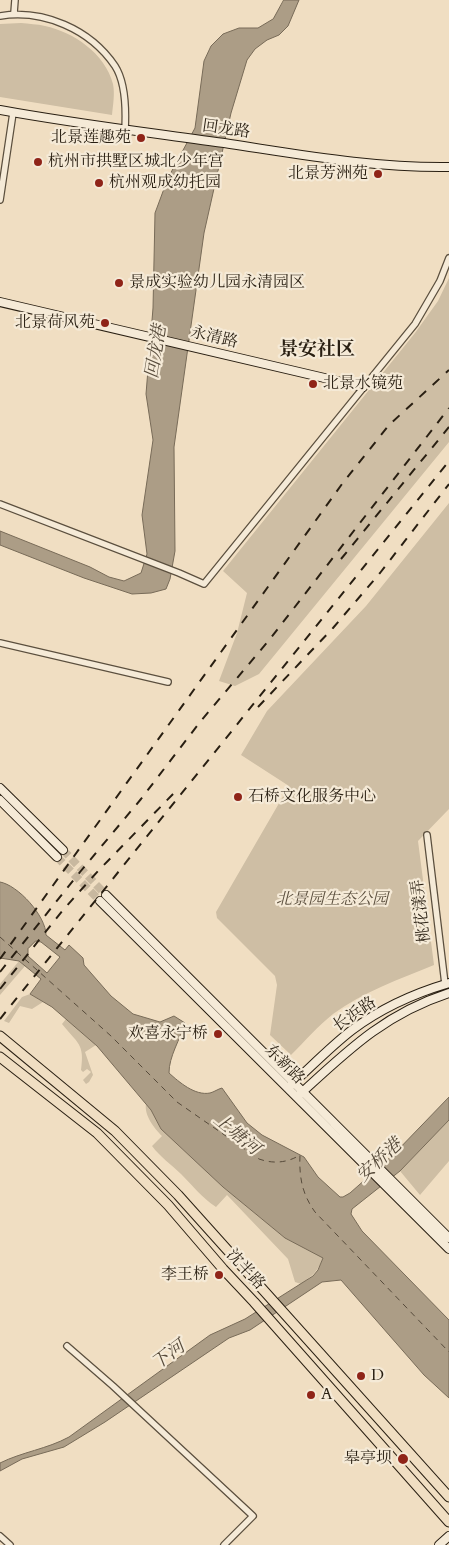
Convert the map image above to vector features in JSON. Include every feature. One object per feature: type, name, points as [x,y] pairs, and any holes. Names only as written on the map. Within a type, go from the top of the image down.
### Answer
[{"type":"main road","name":"回龙路","points":[[0,110],[342,161],[384,165],[449,167]]},
{"type":"main road","name":"永清路","points":[[0,302],[363,388]]},
{"type":"main road","points":[[0,788],[63,850]]},
{"type":"main road","points":[[0,800],[57,857]]},
{"type":"main road","name":"东新路","points":[[103,898],[300,1095],[369,1169],[388,1183],[449,1238]]},
{"type":"main road","name":"长浜路","points":[[291,1086],[342,1038],[367,1020],[414,995],[447,984]]},
{"type":"main road","name":"长浜路","points":[[300,1095],[352,1046],[380,1026],[408,1009],[449,993]]},
{"type":"main road","name":"沈半路","points":[[0,1036],[115,1131],[178,1195],[449,1497]]},
{"type":"main road","name":"沈半路","points":[[0,1057],[97,1133],[168,1205],[449,1522]]},
{"type":"main road","name":"东新路","points":[[300,1095],[376,1164],[388,1183],[449,1249]]},
{"type":"main road","points":[[439,1545],[449,1536]]},
{"type":"street","points":[[14,14],[15,0]]},
{"type":"street","points":[[0,16],[14,14],[50,18],[82,34],[100,49],[116,67],[124,90],[125,130]]},
{"type":"street","points":[[0,200],[13,113]]},
{"type":"street","points":[[0,504],[204,584],[415,324],[440,280],[449,258]]},
{"type":"street","points":[[0,643],[168,682]]},
{"type":"street","name":"桃花漾弄","points":[[427,835],[447,984]]},
{"type":"street","points":[[67,1346],[113,1386],[253,1516],[224,1545]]},
{"type":"street","points":[[0,1536],[10,1545]]},
{"type":"green space","points":[[21,23],[45,26],[66,33],[77,39],[95,54],[109,73],[113,84],[112,115],[0,97],[0,24]]},
{"type":"green space","points":[[449,278],[449,442],[259,674],[235,686],[219,681],[237,633],[247,593],[223,571],[415,333],[438,301]]},
{"type":"green space","name":"北景园生态公园","points":[[449,503],[449,809],[418,841],[434,965],[382,986],[345,1006],[333,1014],[291,1055],[270,1035],[277,985],[275,976],[217,918],[216,912],[289,786],[241,755],[267,711],[366,606]]},
{"type":"green space","points":[[19,961],[25,966],[0,995],[0,984]]},
{"type":"green space","points":[[30,994],[43,1002],[32,1009],[20,1006],[9,1023],[4,1021],[22,997]]},
{"type":"green space","points":[[66,1019],[96,1045],[85,1052],[93,1075],[86,1084],[83,1080],[91,1072],[87,1069],[83,1072],[81,1070],[81,1049],[62,1024]]},
{"type":"green space","points":[[146,1104],[161,1129],[223,1187],[285,1238],[323,1257],[317,1270],[312,1275],[301,1284],[295,1282],[288,1259],[227,1195],[216,1207],[158,1154],[152,1146],[162,1136],[148,1117]]},
{"type":"green space","points":[[449,1120],[449,1161],[420,1195],[400,1171]]},
{"type":"water","name":"回龙港","points":[[284,0],[299,0],[288,26],[279,35],[267,40],[255,49],[247,60],[231,113],[204,233],[174,447],[175,551],[170,579],[166,589],[151,593],[132,594],[84,578],[0,545],[0,531],[90,567],[109,577],[124,581],[141,573],[147,554],[142,515],[153,440],[146,394],[153,308],[155,213],[168,178],[195,128],[204,61],[211,46],[223,34],[239,28],[258,28],[273,19]]},
{"type":"water","name":"上塘河","points":[[0,882],[15,889],[30,902],[45,927],[46,935],[65,950],[69,945],[83,958],[84,965],[111,996],[133,1014],[160,1022],[174,1016],[185,1023],[173,1054],[169,1073],[188,1088],[199,1092],[210,1093],[222,1088],[247,1123],[262,1135],[304,1157],[318,1177],[340,1197],[350,1193],[394,1154],[449,1097],[449,1120],[400,1171],[352,1209],[351,1214],[362,1231],[449,1320],[449,1398],[424,1375],[341,1280],[322,1282],[250,1330],[229,1338],[105,1422],[64,1447],[22,1459],[0,1471],[0,1463],[69,1437],[210,1335],[245,1319],[313,1276],[323,1258],[285,1238],[223,1187],[161,1129],[151,1110],[97,1046],[52,1007],[30,994],[41,979],[19,961],[0,958]],"holes":[[[36,941],[41,942],[60,957],[47,973],[28,956],[28,949]]]},
{"type":"ferry route","points":[[0,937],[111,1036],[177,1102],[259,1159],[269,1162],[280,1162],[300,1155],[302,1185],[307,1199],[315,1212],[449,1352]]},
{"type":"tunnel","points":[[63,850],[106,895]]},
{"type":"tunnel","points":[[57,857],[100,901]]},
{"type":"railway","points":[[0,959],[342,484],[389,425],[449,370]]},
{"type":"railway","points":[[0,972],[141,799],[200,722],[270,639],[449,408]]},
{"type":"railway","points":[[341,559],[449,427]]},
{"type":"railway","points":[[0,1019],[449,461]]},
{"type":"railway","points":[[258,707],[333,628],[380,573],[449,484]]},
{"type":"railway","points":[[0,989],[63,910],[174,793]]},
{"type":"place","name":"北景莲趣苑","points":[[141,138]]},
{"type":"place","name":"杭州市拱墅区城北少年宫","points":[[38,162]]},
{"type":"place","name":"北景芳洲苑","points":[[378,174]]},
{"type":"place","name":"杭州观成幼托园","points":[[99,183]]},
{"type":"place","name":"景成实验幼儿园永清园区","points":[[119,283]]},
{"type":"place","name":"北景荷风苑","points":[[105,323]]},
{"type":"place","name":"北景水镜苑","points":[[313,384]]},
{"type":"place","name":"石桥文化服务中心","points":[[238,797]]},
{"type":"place","name":"欢喜永宁桥","points":[[218,1034]]},
{"type":"place","name":"李王桥","points":[[219,1275]]},
{"type":"place","name":"D","points":[[361,1376]]},
{"type":"place","name":"A","points":[[311,1395]]},
{"type":"place","name":"皋亭坝","points":[[403,1459]]},
{"type":"district","name":"景安社区","points":[[317,351]]},
{"type":"water label","name":"安桥港","points":[[380,1161]]},
{"type":"water label","name":"下河","points":[[169,1356]]}]
